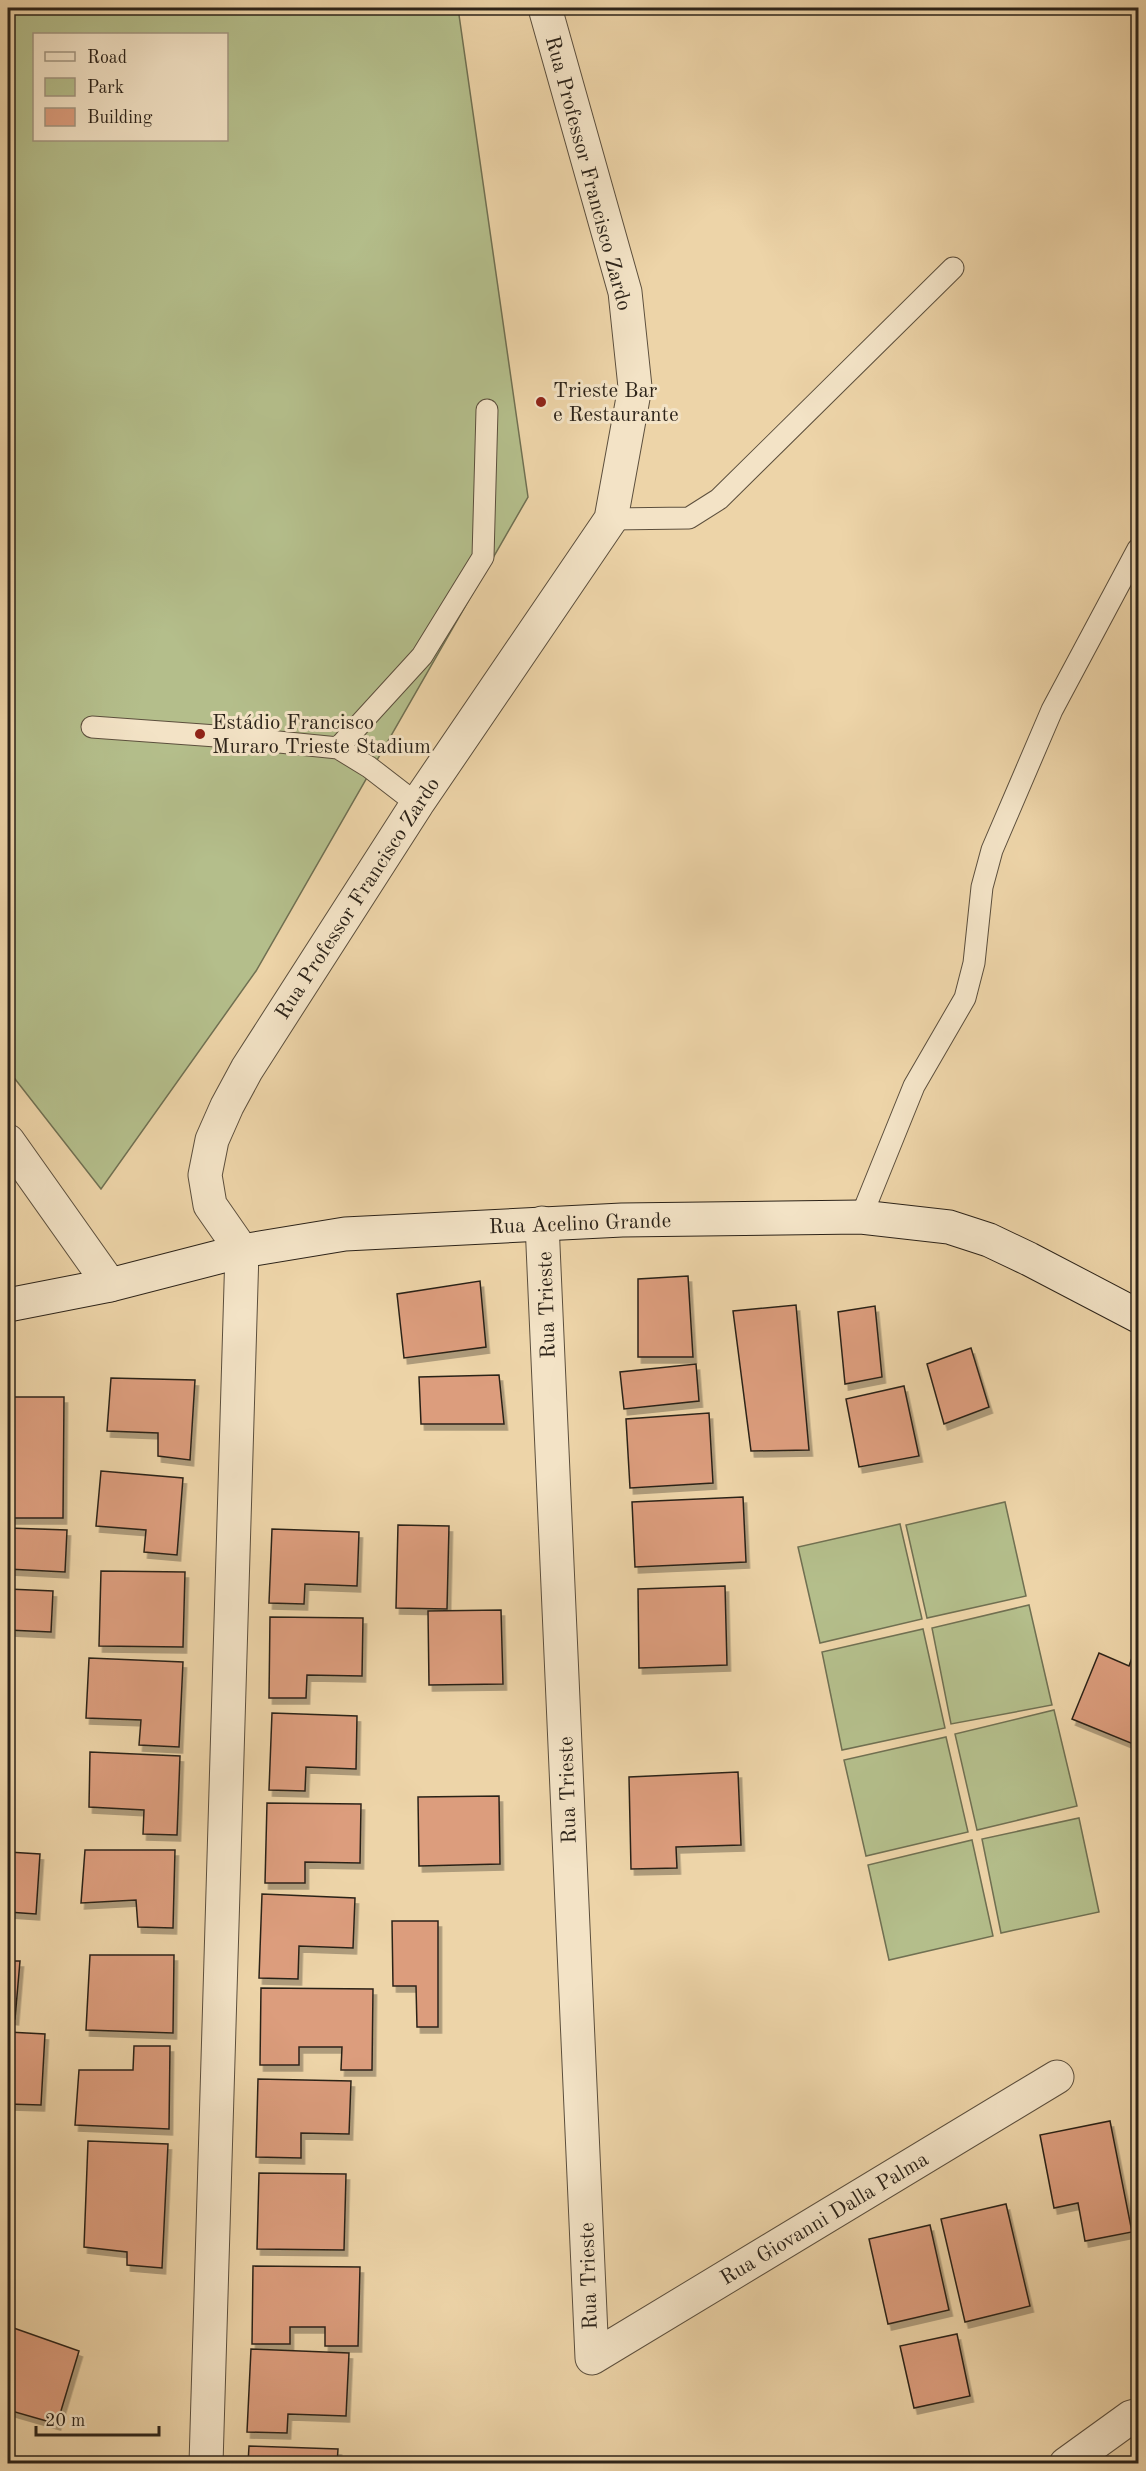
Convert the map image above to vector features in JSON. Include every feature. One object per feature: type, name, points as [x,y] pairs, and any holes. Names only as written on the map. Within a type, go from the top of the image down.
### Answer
[{"type":"street","name":"Rua Professor Francisco Zardo","points":[[242,1251],[210,1205],[205,1175],[212,1140],[247,1069],[417,804],[611,519],[634,387],[625,292],[545,8]]},
{"type":"street","points":[[8,1141],[110,1285]]},
{"type":"street","name":"Rua Acelino Grande","points":[[8,1305],[110,1285],[242,1251],[345,1234],[633,1220],[861,1217],[949,1227],[989,1240],[1138,1316]]},
{"type":"street","name":"Rua Trieste","points":[[542,1223],[592,2358]]},
{"type":"street","points":[[206,2463],[242,1251]]},
{"type":"street","name":"Rua Giovanni Dalla Palma","points":[[592,2358],[1057,2078]]},
{"type":"street","points":[[1066,2463],[1131,2417],[1138,2415]]},
{"type":"lane","points":[[611,519],[689,518],[718,499],[953,268]]},
{"type":"lane","points":[[338,748],[422,656],[483,557],[487,410]]},
{"type":"lane","points":[[861,1217],[914,1086],[965,998],[975,963],[982,887],[992,850],[1052,710],[1138,549]]},
{"type":"lane","points":[[92,727],[338,748],[417,804]]},
{"type":"green space","name":"Estádio Francisco Muraro Trieste Stadium","points":[[8,8],[458,8],[528,497],[256,971],[101,1189],[8,1070]]},
{"type":"green space","points":[[1005,1502],[1026,1596],[927,1618],[906,1525]]},
{"type":"green space","points":[[900,1524],[922,1619],[820,1643],[798,1547]]},
{"type":"green space","points":[[1029,1605],[1052,1705],[951,1724],[932,1628]]},
{"type":"green space","points":[[923,1629],[945,1728],[842,1750],[822,1652]]},
{"type":"green space","points":[[1054,1710],[1077,1806],[977,1830],[955,1734]]},
{"type":"green space","points":[[946,1737],[968,1832],[866,1856],[844,1760]]},
{"type":"green space","points":[[1079,1818],[1099,1912],[1001,1933],[982,1839]]},
{"type":"green space","points":[[972,1840],[993,1936],[889,1960],[868,1865]]},
{"type":"building","points":[[688,1276],[693,1357],[638,1357],[638,1279]]},
{"type":"building","points":[[480,1281],[486,1347],[404,1358],[397,1294]]},
{"type":"building","points":[[796,1305],[809,1450],[751,1451],[733,1311]]},
{"type":"building","points":[[875,1306],[882,1377],[845,1384],[838,1312]]},
{"type":"building","points":[[971,1348],[989,1407],[944,1424],[927,1364]]},
{"type":"building","points":[[696,1364],[699,1401],[624,1409],[620,1372]]},
{"type":"building","points":[[499,1375],[504,1424],[421,1424],[419,1377]]},
{"type":"building","points":[[111,1378],[195,1380],[190,1460],[158,1456],[158,1433],[107,1431]]},
{"type":"building","points":[[904,1386],[919,1456],[859,1467],[846,1399]]},
{"type":"building","points":[[8,1397],[64,1397],[63,1518],[8,1518]]},
{"type":"building","points":[[709,1413],[713,1483],[630,1488],[626,1419]]},
{"type":"building","points":[[101,1471],[183,1478],[177,1555],[144,1552],[146,1530],[96,1526]]},
{"type":"building","points":[[743,1497],[746,1562],[635,1567],[632,1502]]},
{"type":"building","points":[[398,1525],[449,1526],[447,1609],[396,1608]]},
{"type":"building","points":[[8,1528],[67,1530],[65,1572],[8,1569]]},
{"type":"building","points":[[272,1529],[359,1532],[357,1586],[305,1584],[304,1604],[269,1603]]},
{"type":"building","points":[[101,1571],[185,1572],[183,1647],[99,1646]]},
{"type":"building","points":[[725,1586],[727,1665],[639,1668],[638,1589]]},
{"type":"building","points":[[8,1589],[53,1591],[51,1632],[8,1630]]},
{"type":"building","points":[[501,1610],[503,1684],[429,1685],[428,1611]]},
{"type":"building","points":[[270,1617],[363,1618],[362,1676],[307,1675],[306,1698],[269,1698]]},
{"type":"building","points":[[1138,1641],[1138,1746],[1072,1719],[1099,1653],[1129,1666]]},
{"type":"building","points":[[89,1658],[183,1662],[179,1747],[139,1745],[141,1720],[86,1718]]},
{"type":"building","points":[[272,1713],[357,1716],[356,1769],[306,1767],[305,1791],[269,1790]]},
{"type":"building","points":[[90,1752],[180,1756],[177,1835],[143,1834],[144,1810],[89,1807]]},
{"type":"building","points":[[738,1772],[741,1845],[676,1847],[677,1868],[631,1869],[629,1777]]},
{"type":"building","points":[[499,1796],[500,1864],[419,1866],[418,1797]]},
{"type":"building","points":[[267,1803],[361,1804],[360,1863],[305,1862],[305,1883],[265,1883]]},
{"type":"building","points":[[85,1850],[175,1850],[173,1928],[138,1927],[136,1900],[81,1903]]},
{"type":"building","points":[[8,1852],[40,1854],[36,1914],[8,1912]]},
{"type":"building","points":[[262,1894],[355,1898],[353,1948],[299,1946],[298,1979],[259,1978]]},
{"type":"building","points":[[392,1921],[438,1921],[438,2027],[417,2027],[416,1986],[393,1986]]},
{"type":"building","points":[[90,1955],[174,1955],[173,2033],[86,2030]]},
{"type":"building","points":[[8,1961],[20,1961],[15,2019],[8,2018]]},
{"type":"building","points":[[261,1988],[373,1989],[372,2070],[341,2070],[342,2047],[299,2047],[299,2065],[260,2065]]},
{"type":"building","points":[[8,2032],[45,2034],[41,2105],[8,2104]]},
{"type":"building","points":[[134,2046],[170,2046],[169,2129],[75,2125],[79,2070],[133,2070]]},
{"type":"building","points":[[258,2079],[351,2081],[349,2134],[301,2133],[301,2158],[256,2157]]},
{"type":"building","points":[[1110,2121],[1132,2232],[1085,2241],[1078,2203],[1054,2208],[1040,2135]]},
{"type":"building","points":[[88,2141],[168,2144],[162,2268],[127,2265],[127,2252],[84,2247]]},
{"type":"building","points":[[259,2173],[346,2174],[344,2250],[257,2249]]},
{"type":"building","points":[[1006,2204],[1030,2306],[965,2322],[941,2219]]},
{"type":"building","points":[[930,2225],[949,2310],[888,2324],[869,2239]]},
{"type":"building","points":[[253,2266],[360,2267],[358,2346],[325,2346],[325,2327],[290,2327],[290,2344],[252,2344]]},
{"type":"building","points":[[8,2326],[79,2351],[57,2424],[8,2410]]},
{"type":"building","points":[[957,2334],[970,2396],[914,2408],[900,2346]]},
{"type":"building","points":[[251,2349],[349,2353],[346,2416],[288,2414],[287,2433],[247,2432]]},
{"type":"building","points":[[249,2446],[338,2449],[337,2464],[248,2464]]},
{"type":"place","name":"Trieste Bar e Restaurante","points":[[541,402]]},
{"type":"place","name":"Estádio Francisco Muraro Trieste Stadium","points":[[200,734]]}]
